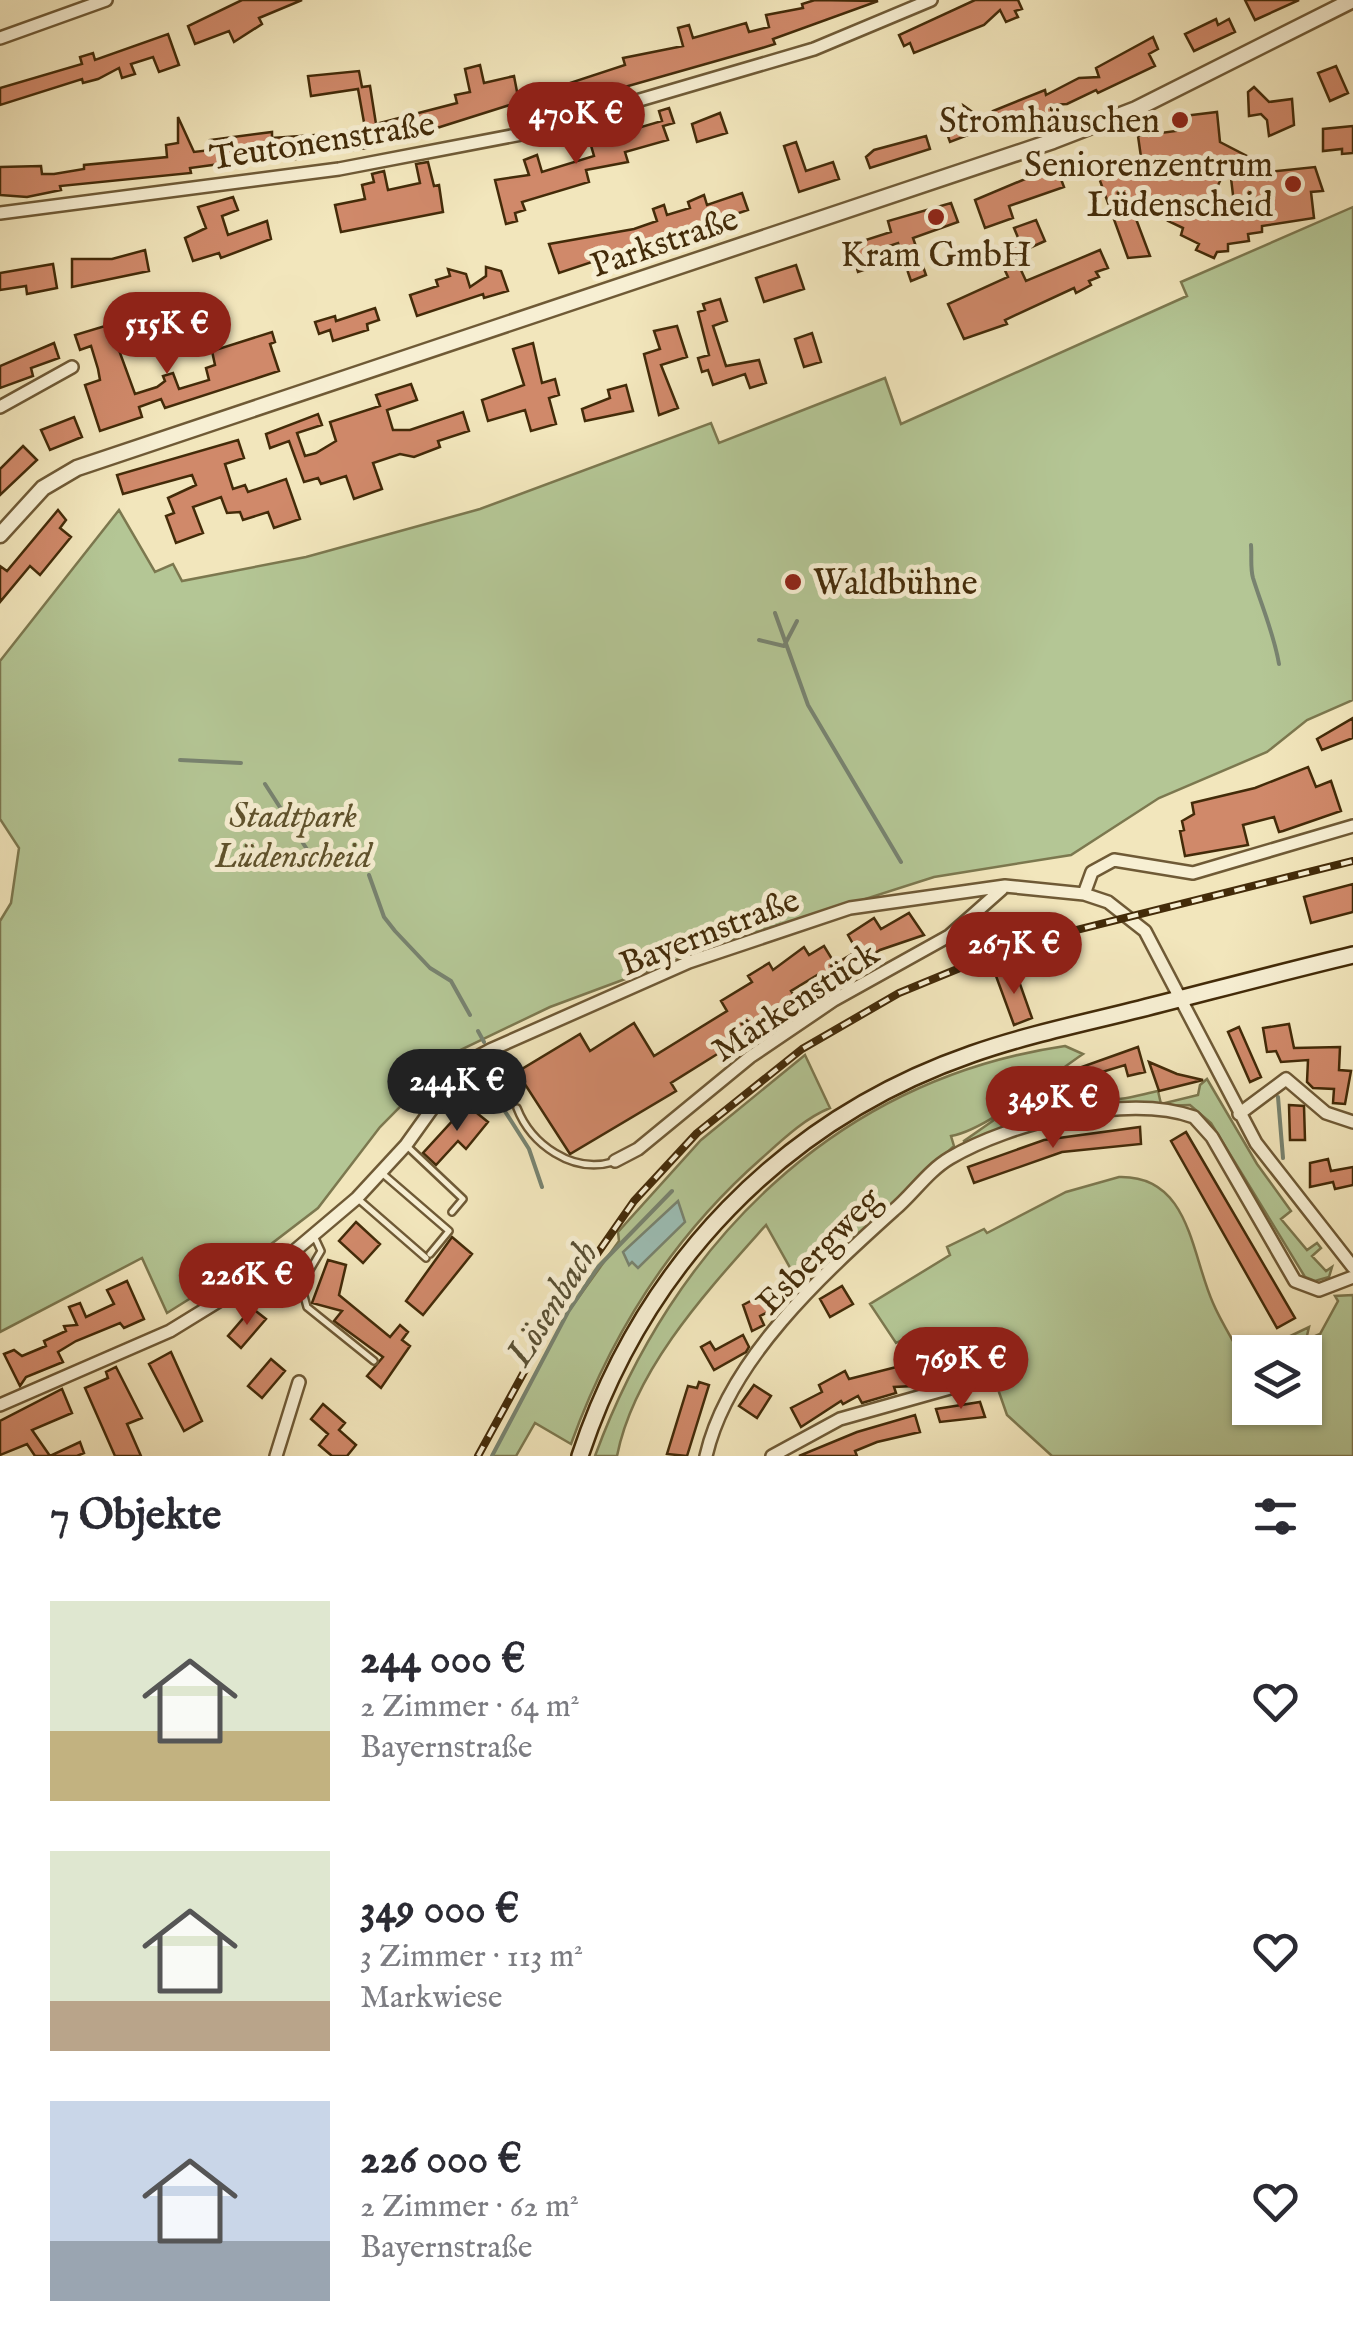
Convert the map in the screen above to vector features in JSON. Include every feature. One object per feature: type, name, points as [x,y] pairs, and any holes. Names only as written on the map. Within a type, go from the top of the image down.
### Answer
[{"type":"main road","points":[[580,1456],[615,1365],[658,1292],[711,1224],[797,1144],[884,1091],[968,1055],[1353,955]]},
{"type":"street","points":[[0,38],[106,0]]},
{"type":"street","name":"Teutonenstraße","points":[[0,212],[339,169],[526,133],[828,45],[931,0]]},
{"type":"street","name":"Parkstraße","points":[[0,535],[43,488],[77,468],[1053,141],[1136,109],[1353,0]]},
{"type":"street","points":[[0,407],[72,367]]},
{"type":"street","points":[[1353,826],[1193,873],[1114,860],[1092,872],[1084,894],[1108,902],[1145,931],[1239,1114],[1276,1173],[1353,1267]]},
{"type":"street","name":"Bayernstraße","points":[[0,1405],[70,1370],[170,1331],[315,1238],[406,1145],[464,1064],[689,962],[850,908],[1005,886],[1084,894]]},
{"type":"street","name":"Märkenstück","points":[[616,1162],[638,1149],[750,1057],[834,1000],[949,936],[1005,886]]},
{"type":"street","points":[[1239,1114],[1286,1079],[1326,1113],[1353,1122]]},
{"type":"street","name":"Esbergweg","points":[[706,1456],[713,1427],[728,1400],[798,1302],[934,1171],[962,1152],[1049,1120],[1137,1110],[1182,1112],[1200,1121],[1295,1281],[1320,1290],[1353,1277]]},
{"type":"street","points":[[772,1456],[840,1419],[993,1376]]},
{"type":"street","points":[[276,1456],[298,1382]]},
{"type":"lane","points":[[516,1108],[529,1133],[561,1156],[593,1167],[616,1162]]},
{"type":"lane","points":[[406,1145],[463,1199],[452,1212]]},
{"type":"lane","points":[[357,1198],[428,1256],[449,1231],[380,1172]]},
{"type":"lane","points":[[315,1238],[321,1251],[301,1285],[307,1308],[374,1361]]},
{"type":"green space","name":"Stadtpark Lüdenscheid","points":[[1353,207],[1353,700],[1307,720],[1267,752],[1159,798],[1071,855],[934,877],[687,956],[550,1007],[452,1054],[380,1127],[318,1208],[245,1264],[167,1313],[142,1258],[0,1332],[0,921],[11,903],[19,848],[0,819],[0,661],[119,510],[155,572],[173,564],[182,581],[306,557],[480,509],[711,423],[719,443],[885,378],[901,424],[1187,296],[1181,282]]},
{"type":"green space","points":[[1065,1046],[1083,1054],[983,1124],[951,1136],[954,1146],[802,1289],[766,1225],[698,1304],[656,1362],[639,1392],[617,1456],[595,1456],[628,1379],[669,1307],[717,1242],[773,1184],[836,1135],[906,1095],[982,1065]]},
{"type":"green space","points":[[805,1055],[830,1108],[803,1123],[762,1158],[700,1220],[673,1254],[625,1326],[571,1444],[535,1423],[516,1456],[492,1456],[568,1312],[619,1241],[618,1232],[701,1140]]},
{"type":"green space","points":[[1067,1069],[1096,1097],[1117,1099],[1158,1091],[1161,1104],[1198,1095],[1200,1085],[1207,1079],[1257,1164],[1291,1211],[1281,1219],[1307,1250],[1317,1243],[1321,1248],[1312,1256],[1326,1271],[1332,1267],[1329,1277],[1315,1281],[1305,1277],[1211,1123],[1190,1105],[1090,1108],[1087,1099],[1039,1106],[1040,1116],[966,1145],[964,1141]]},
{"type":"green space","points":[[1119,1177],[1143,1180],[1161,1189],[1174,1203],[1216,1310],[1232,1339],[1232,1425],[1322,1425],[1322,1335],[1318,1335],[1338,1301],[1335,1296],[1353,1295],[1353,1456],[1052,1456],[1007,1415],[992,1372],[947,1382],[922,1330],[896,1343],[870,1304],[950,1255],[947,1247],[984,1229],[987,1233],[1066,1192]]},
{"type":"water","points":[[678,1201],[685,1222],[638,1268],[632,1262],[629,1265],[623,1252]]},
{"type":"building","points":[[242,0],[302,0],[259,18],[262,24],[234,42],[229,31],[195,44],[188,26]]},
{"type":"building","points":[[815,0],[878,1],[773,39],[775,44],[762,48],[565,104],[564,100],[526,108],[523,91],[548,86],[549,90],[625,65],[623,58],[683,46],[678,28],[689,25],[693,38],[746,23],[749,32],[769,27],[766,15],[803,8],[802,4]]},
{"type":"building","points":[[975,0],[1018,0],[1022,9],[1015,11],[1018,17],[1006,22],[1000,10],[984,25],[914,53],[910,43],[904,46],[899,35]]},
{"type":"building","points":[[1245,0],[1299,0],[1255,20]]},
{"type":"building","points":[[1216,19],[1218,25],[1229,19],[1235,32],[1194,51],[1185,34]]},
{"type":"building","points":[[168,34],[179,65],[159,72],[153,57],[131,64],[135,74],[122,78],[119,68],[98,79],[83,83],[82,79],[0,105],[0,88],[82,64],[80,57],[93,53],[95,60]]},
{"type":"building","points":[[1153,37],[1158,49],[1149,54],[1155,66],[1098,93],[1096,90],[1067,104],[1050,105],[1053,113],[1001,132],[993,111],[1045,90],[1046,95],[1079,78],[1099,77],[1096,68]]},
{"type":"building","points":[[480,65],[484,83],[514,76],[519,102],[380,146],[339,152],[336,132],[365,128],[358,89],[311,96],[308,76],[359,71],[362,87],[370,86],[376,124],[457,103],[455,95],[470,92],[465,69]]},
{"type":"building","points":[[1336,66],[1348,93],[1330,101],[1318,73]]},
{"type":"building","points":[[1254,87],[1269,102],[1292,99],[1294,125],[1269,136],[1267,120],[1261,114],[1249,116],[1248,92]]},
{"type":"building","points":[[964,106],[992,126],[950,142],[944,125],[968,117]]},
{"type":"building","points":[[669,108],[674,123],[663,126],[668,140],[625,152],[628,162],[586,170],[589,182],[522,202],[525,210],[515,213],[517,221],[506,224],[495,180],[529,175],[524,160],[537,155],[542,172],[594,156],[590,142],[662,121],[659,111]]},
{"type":"building","name":"Seniorenzentrum Lüdenscheid","points":[[1217,112],[1220,142],[1251,158],[1271,161],[1267,172],[1315,167],[1323,191],[1311,192],[1314,218],[1262,226],[1262,232],[1248,234],[1249,241],[1228,244],[1228,251],[1217,252],[1214,258],[1196,250],[1199,244],[1181,235],[1183,228],[1168,221],[1179,196],[1130,203],[1150,256],[1128,258],[1099,178],[1107,175],[1103,165],[1114,160],[1117,168],[1142,164],[1138,136],[1176,131],[1175,117]],"holes":[[[1229,161],[1235,212],[1205,214]]]},
{"type":"building","points":[[720,113],[727,133],[697,142],[692,124]]},
{"type":"building","points":[[178,117],[194,152],[211,150],[210,140],[272,132],[272,138],[314,135],[316,156],[295,159],[294,154],[190,168],[191,173],[60,186],[61,190],[27,197],[0,195],[0,167],[41,166],[42,174],[54,174],[84,169],[84,165],[167,157],[166,145],[178,143]]},
{"type":"building","points":[[1353,126],[1353,153],[1342,154],[1342,149],[1323,151],[1323,129]]},
{"type":"building","points":[[926,136],[930,149],[870,168],[866,157],[874,150]]},
{"type":"building","points":[[796,142],[806,171],[833,162],[839,179],[799,192],[784,146]]},
{"type":"building","points":[[428,162],[434,186],[439,185],[443,212],[341,232],[335,205],[365,199],[362,185],[374,182],[372,174],[384,171],[388,190],[420,183],[416,164]]},
{"type":"building","points":[[1056,166],[1064,187],[1009,206],[1013,218],[985,228],[975,200]]},
{"type":"building","points":[[742,193],[748,210],[559,273],[549,244],[634,229],[657,221],[653,209],[664,205],[667,215],[690,208],[688,202],[704,195],[707,205]]},
{"type":"building","points":[[233,197],[238,210],[222,216],[228,235],[267,221],[271,239],[221,258],[219,253],[193,261],[185,238],[206,228],[198,207]]},
{"type":"building","points":[[951,203],[958,222],[913,238],[926,275],[911,281],[898,243],[877,250],[882,264],[858,272],[850,245],[891,232],[888,221]]},
{"type":"building","points":[[1036,220],[1045,241],[1014,255],[1026,281],[1100,250],[1108,268],[1096,272],[1099,277],[1076,293],[1074,288],[1005,320],[1007,324],[964,339],[948,304],[1008,277],[996,251],[1019,240],[1014,228]]},
{"type":"building","points":[[145,250],[149,271],[72,287],[72,259],[112,259]]},
{"type":"building","points":[[53,264],[57,288],[27,294],[26,286],[0,290],[0,273]]},
{"type":"building","points":[[796,265],[804,289],[764,302],[756,278]]},
{"type":"building","points":[[486,267],[501,271],[508,291],[484,298],[483,294],[417,316],[410,295],[438,286],[436,280],[450,276],[448,269],[466,274],[470,287],[486,276]]},
{"type":"building","points":[[720,299],[727,321],[713,326],[726,366],[759,360],[766,383],[750,388],[745,374],[713,385],[708,370],[702,372],[698,358],[709,355],[698,312],[705,310],[703,304]]},
{"type":"building","points":[[375,308],[379,320],[367,324],[368,330],[333,341],[330,330],[319,334],[315,322],[335,316],[336,321]]},
{"type":"building","points":[[105,326],[111,343],[116,342],[135,394],[157,387],[165,381],[163,376],[173,373],[179,389],[209,380],[206,368],[215,365],[212,351],[272,332],[275,342],[270,344],[279,371],[165,408],[161,399],[139,407],[142,417],[100,431],[85,385],[100,380],[98,369],[91,346],[80,350],[75,335]]},
{"type":"building","points":[[677,326],[687,357],[661,365],[678,408],[659,415],[644,354],[660,349],[654,331]]},
{"type":"building","points":[[812,333],[821,362],[804,367],[795,339]]},
{"type":"building","points":[[54,343],[59,358],[31,368],[33,376],[0,388],[0,366]]},
{"type":"building","points":[[533,343],[542,383],[555,379],[559,395],[549,398],[556,424],[531,431],[525,410],[488,421],[482,400],[524,385],[513,349]]},
{"type":"building","points":[[411,384],[417,400],[387,410],[393,430],[410,430],[463,412],[469,431],[438,441],[440,447],[414,457],[400,454],[373,463],[382,489],[354,499],[346,476],[321,484],[318,478],[304,482],[289,441],[270,448],[266,434],[318,414],[322,425],[297,433],[305,456],[316,453],[336,441],[330,422],[380,406],[376,395]]},
{"type":"building","points":[[626,385],[633,411],[585,421],[582,409],[610,398],[608,390]]},
{"type":"building","points":[[74,417],[82,437],[50,450],[41,430]]},
{"type":"building","points":[[238,440],[244,458],[225,464],[233,489],[245,485],[248,492],[286,479],[300,519],[274,528],[268,512],[243,520],[240,512],[227,513],[221,497],[193,507],[203,533],[176,543],[166,516],[174,513],[168,498],[196,485],[192,475],[123,494],[117,475]]},
{"type":"building","points":[[23,446],[37,460],[0,495],[0,469]]},
{"type":"building","points":[[58,510],[66,520],[60,528],[71,537],[40,575],[30,566],[0,602],[0,566],[7,571]]},
{"type":"building","points":[[1353,718],[1353,738],[1322,750],[1317,739]]},
{"type":"building","points":[[1308,767],[1316,787],[1331,781],[1341,811],[1279,832],[1274,817],[1243,825],[1248,845],[1185,856],[1180,831],[1184,830],[1182,821],[1194,814],[1192,803],[1255,788]]},
{"type":"building","points":[[1353,884],[1353,912],[1311,923],[1304,897]]},
{"type":"building","points":[[909,913],[924,935],[880,950],[825,984],[819,974],[791,991],[799,1003],[671,1083],[676,1091],[570,1154],[517,1072],[580,1034],[590,1051],[634,1023],[654,1056],[727,1011],[721,1001],[752,982],[748,976],[769,963],[773,970],[804,947],[809,955],[824,946],[835,964],[857,951],[848,935],[874,918],[881,929]]},
{"type":"building","points":[[1015,970],[1032,1018],[1014,1025],[996,976]]},
{"type":"building","points":[[1289,1024],[1294,1048],[1340,1047],[1339,1070],[1351,1071],[1345,1104],[1333,1103],[1334,1089],[1313,1088],[1307,1082],[1308,1060],[1281,1062],[1276,1051],[1267,1052],[1263,1028]]},
{"type":"building","points":[[1239,1027],[1261,1077],[1250,1082],[1228,1032]]},
{"type":"building","points":[[1138,1047],[1145,1072],[1128,1076],[1125,1065],[1079,1079],[1076,1069]]},
{"type":"building","points":[[1149,1062],[1177,1074],[1203,1080],[1159,1091]]},
{"type":"building","points":[[467,1105],[488,1122],[466,1149],[458,1141],[436,1165],[423,1153]]},
{"type":"building","points":[[1289,1105],[1304,1106],[1305,1140],[1290,1140]]},
{"type":"building","points":[[1140,1127],[1141,1144],[1062,1152],[974,1183],[968,1167],[1044,1140]]},
{"type":"building","points":[[1186,1132],[1295,1318],[1277,1328],[1171,1141]]},
{"type":"building","points":[[1328,1159],[1331,1171],[1353,1167],[1353,1185],[1335,1189],[1333,1182],[1310,1187],[1310,1163]]},
{"type":"building","points":[[356,1222],[380,1244],[363,1263],[339,1241]]},
{"type":"building","points":[[452,1237],[472,1254],[423,1315],[406,1301]]},
{"type":"building","points":[[328,1260],[346,1265],[339,1295],[390,1337],[400,1325],[408,1332],[402,1340],[410,1346],[381,1388],[367,1376],[383,1357],[334,1321],[342,1311],[312,1303]]},
{"type":"building","points":[[127,1281],[144,1319],[124,1328],[120,1323],[76,1341],[58,1352],[63,1362],[26,1377],[20,1386],[4,1354],[14,1350],[22,1356],[46,1346],[44,1341],[66,1331],[64,1326],[77,1325],[69,1307],[80,1303],[86,1317],[114,1304],[107,1290]]},
{"type":"building","points":[[842,1286],[853,1304],[830,1317],[820,1299]]},
{"type":"building","points":[[760,1296],[768,1312],[760,1316],[764,1325],[752,1331],[743,1305]]},
{"type":"building","points":[[252,1308],[266,1319],[241,1348],[228,1336]]},
{"type":"building","points":[[743,1335],[749,1347],[746,1352],[714,1370],[701,1347],[710,1342],[715,1350]]},
{"type":"building","points":[[171,1352],[202,1421],[184,1431],[149,1364]]},
{"type":"building","points":[[271,1359],[285,1371],[262,1398],[248,1386]]},
{"type":"building","points":[[928,1359],[934,1377],[914,1386],[894,1387],[896,1393],[862,1403],[858,1396],[843,1404],[841,1401],[801,1427],[791,1408],[822,1392],[819,1385],[845,1371],[849,1379]]},
{"type":"building","points":[[116,1367],[142,1418],[127,1424],[141,1456],[115,1456],[85,1388],[108,1378],[106,1372]]},
{"type":"building","points":[[699,1382],[709,1385],[687,1456],[667,1454],[688,1386],[697,1388]]},
{"type":"building","points":[[754,1385],[771,1396],[757,1418],[739,1406]]},
{"type":"building","points":[[62,1389],[72,1413],[32,1430],[50,1456],[35,1456],[27,1444],[0,1455],[0,1421]]},
{"type":"building","points":[[980,1402],[985,1417],[940,1422],[936,1409]]},
{"type":"building","points":[[323,1404],[345,1423],[339,1430],[356,1445],[347,1456],[332,1456],[319,1445],[328,1434],[311,1419]]},
{"type":"building","points":[[915,1415],[920,1432],[877,1442],[855,1451],[857,1456],[799,1456],[857,1432]]},
{"type":"building","points":[[80,1442],[84,1453],[77,1456],[50,1456]]},
{"type":"waterway","points":[[1251,545],[1253,578],[1279,664]]},
{"type":"waterway","points":[[775,613],[808,705],[901,862]]},
{"type":"waterway","points":[[759,640],[784,646],[797,621]]},
{"type":"waterway","points":[[180,760],[241,763]]},
{"type":"waterway","points":[[265,784],[310,854]]},
{"type":"waterway","points":[[369,875],[384,917],[430,968],[451,981],[470,1015]]},
{"type":"waterway","points":[[478,1031],[484,1042]]},
{"type":"waterway","points":[[496,1063],[492,1091],[529,1149],[542,1187]]},
{"type":"waterway","points":[[1278,1097],[1283,1158]]},
{"type":"waterway","name":"Lösenbach","points":[[492,1456],[568,1312],[598,1267],[672,1191]]},
{"type":"railway","points":[[478,1456],[558,1310],[634,1201],[697,1133],[802,1049],[899,993],[1016,945],[1353,861]]},
{"type":"place","name":"Stromhäuschen","points":[[1180,120]]},
{"type":"place","name":"Seniorenzentrum Lüdenscheid","points":[[1293,184]]},
{"type":"place","name":"Kram GmbH","points":[[936,217]]},
{"type":"place","name":"Waldbühne","points":[[793,582]]}]
